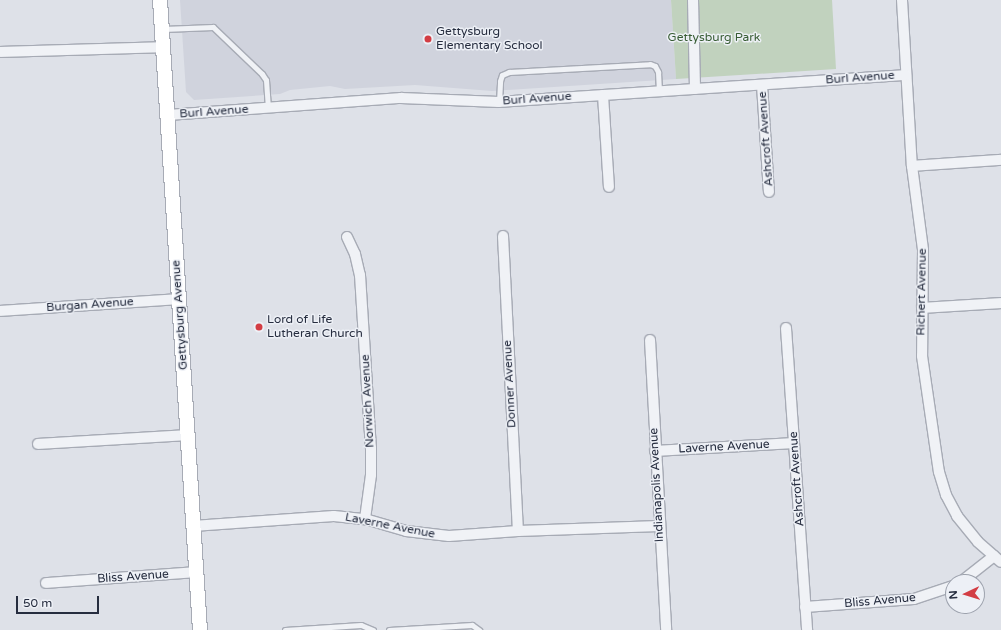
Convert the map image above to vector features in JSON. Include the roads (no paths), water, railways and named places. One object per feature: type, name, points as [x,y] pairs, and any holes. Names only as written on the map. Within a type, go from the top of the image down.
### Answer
[{"type":"street","name":"Gettysburg Avenue","points":[[160,0],[200,630]]},
{"type":"street","points":[[693,0],[695,89]]},
{"type":"street","name":"Richert Avenue","points":[[902,0],[912,166],[923,250],[922,308],[925,389],[939,472],[946,495],[957,516],[978,542],[997,559]]},
{"type":"street","points":[[0,52],[164,47]]},
{"type":"street","name":"Burl Avenue","points":[[168,115],[401,98],[500,102],[906,75]]},
{"type":"street","name":"Ashcroft Avenue","points":[[762,85],[769,192]]},
{"type":"street","points":[[603,95],[608,187]]},
{"type":"street","points":[[912,166],[1001,160]]},
{"type":"street","name":"Donner Avenue","points":[[503,236],[518,531]]},
{"type":"street","name":"Norwich Avenue","points":[[347,237],[356,254],[360,275],[371,448],[371,475],[365,519]]},
{"type":"street","name":"Burgan Avenue","points":[[0,310],[179,298]]},
{"type":"street","points":[[922,308],[1001,303]]},
{"type":"street","name":"Ashcroft Avenue","points":[[786,328],[806,630]]},
{"type":"street","name":"Indianapolis Avenue","points":[[650,340],[659,526],[666,630]]},
{"type":"street","points":[[38,444],[188,435]]},
{"type":"street","name":"Laverne Avenue","points":[[655,451],[794,443]]},
{"type":"street","name":"Laverne Avenue","points":[[193,526],[334,516],[365,519],[406,531],[449,536],[518,531],[659,526]]},
{"type":"street","points":[[974,574],[997,559]]},
{"type":"street","name":"Bliss Avenue","points":[[46,583],[196,572]]},
{"type":"street","name":"Bliss Avenue","points":[[805,607],[914,599],[945,589]]},
{"type":"lane","points":[[162,30],[213,27],[262,74],[266,80],[268,108]]},
{"type":"lane","points":[[500,102],[500,81],[502,75],[509,72],[650,64],[655,66],[658,72],[659,91]]},
{"type":"lane","points":[[285,630],[361,625],[373,630]]},
{"type":"lane","points":[[389,630],[472,625],[479,630]]},
{"type":"place","name":"Gettysburg Elementary School","points":[[428,39]]},
{"type":"place","name":"Lord of Life Lutheran Church","points":[[259,327]]},
{"type":"park label","name":"Gettysburg Park","points":[[714,38]]}]
